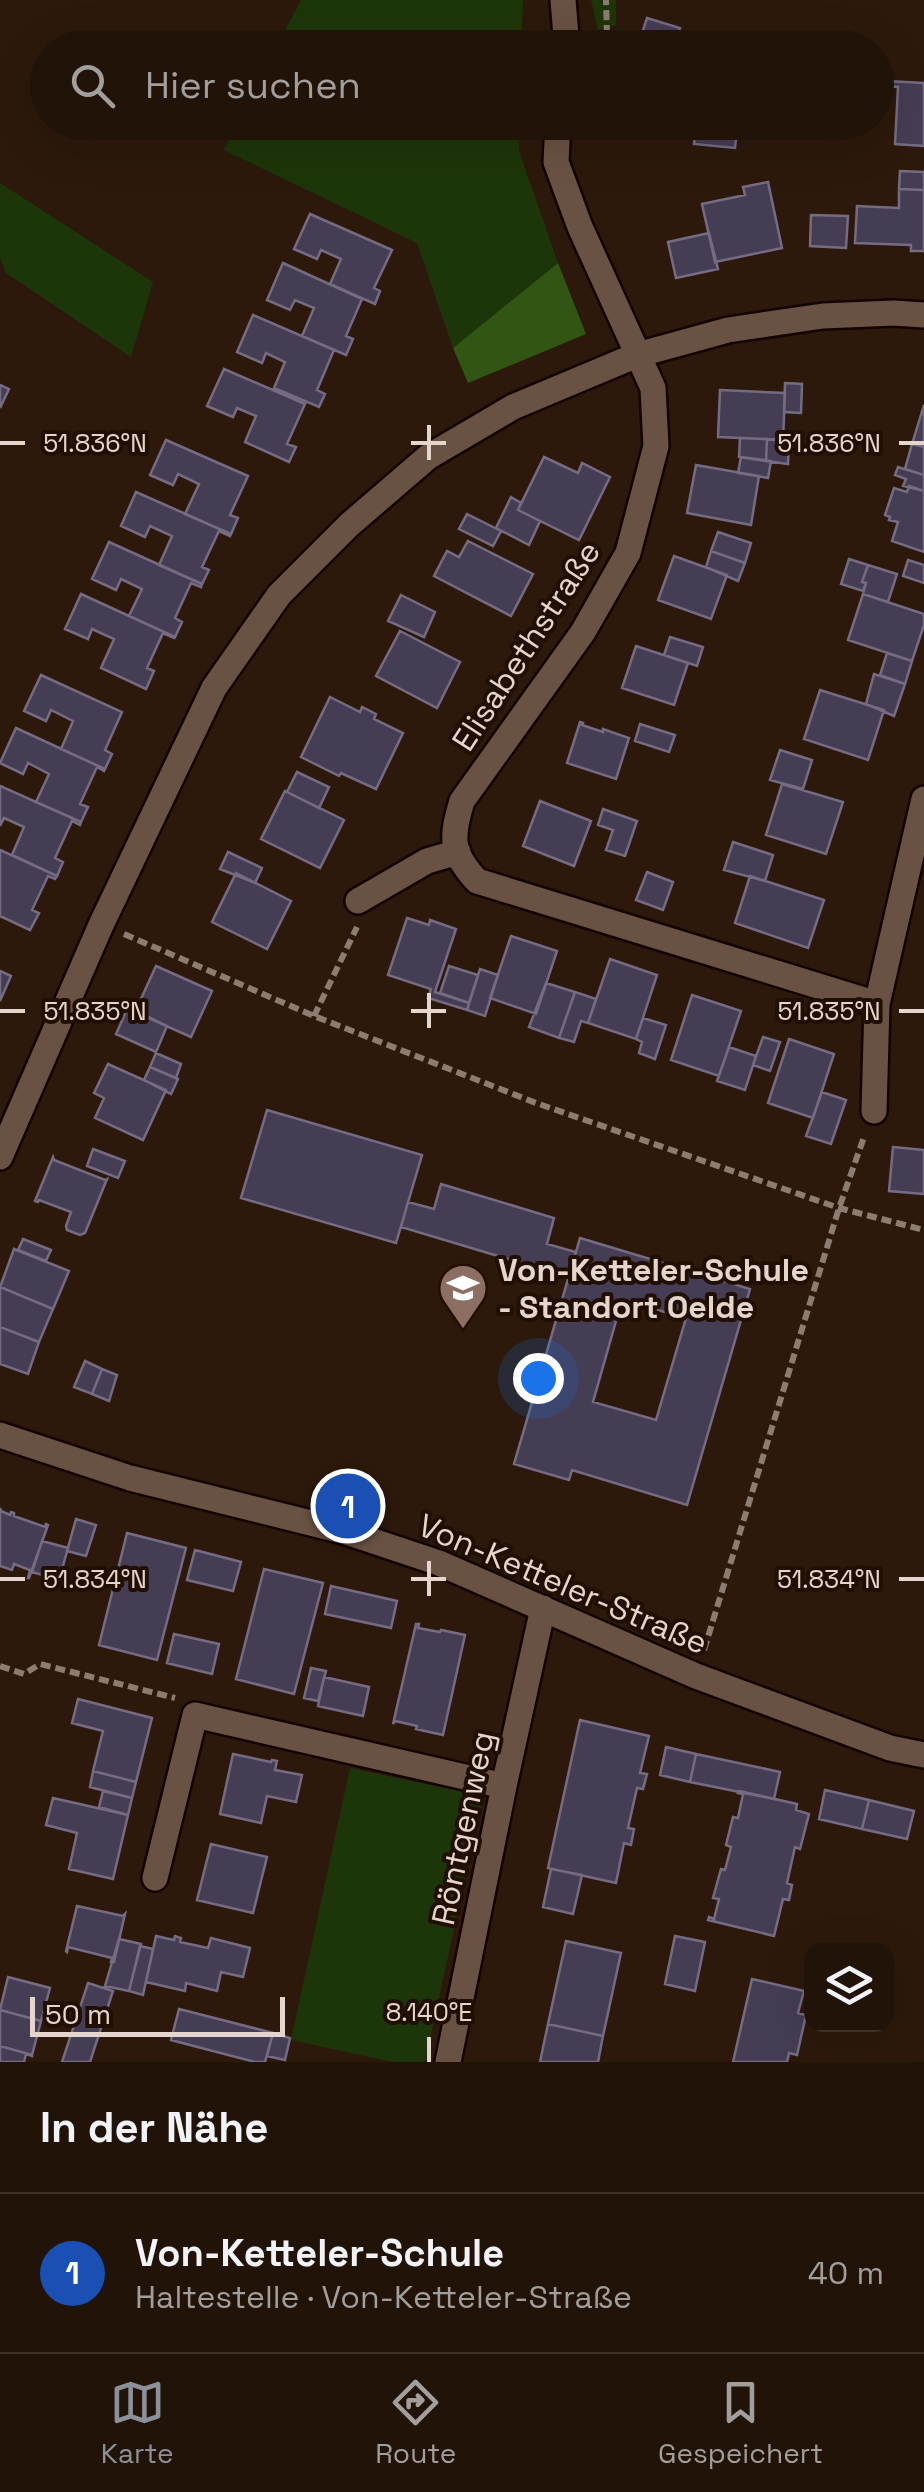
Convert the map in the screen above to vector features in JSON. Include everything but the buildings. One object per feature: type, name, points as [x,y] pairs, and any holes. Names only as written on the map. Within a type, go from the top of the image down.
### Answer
[{"type":"street","points":[[563,0],[566,30]]},
{"type":"street","name":"Elisabethstraße","points":[[458,852],[452,832],[462,801],[582,632],[628,553],[656,446],[652,388],[580,226],[556,162],[557,140]]},
{"type":"street","points":[[0,1157],[101,924],[214,688],[279,595],[349,525],[428,456],[513,407],[637,356],[728,330],[823,316],[924,315]]},
{"type":"street","points":[[874,1112],[877,1004],[924,799]]},
{"type":"street","points":[[358,901],[427,861],[458,852],[461,864],[477,882],[877,1004]]},
{"type":"street","name":"Von-Ketteler-Straße","points":[[0,1435],[130,1478],[342,1531],[439,1563],[696,1676],[890,1748],[924,1755]]},
{"type":"street","name":"Röntgenweg","points":[[448,2062],[543,1608]]},
{"type":"street","points":[[156,1878],[195,1715],[504,1786]]},
{"type":"path","points":[[606,0],[606,30]]},
{"type":"path","points":[[314,1016],[364,914],[358,901]]},
{"type":"path","points":[[101,924],[314,1016],[536,1103],[839,1208],[924,1230]]},
{"type":"path","points":[[696,1676],[839,1208],[874,1112]]},
{"type":"path","points":[[0,1666],[24,1674],[40,1664],[172,1696],[195,1715]]},
{"type":"green space","points":[[301,0],[523,0],[522,30],[285,30]]},
{"type":"green space","points":[[591,0],[616,0],[616,25],[598,30]]},
{"type":"green space","points":[[229,140],[519,140],[519,151],[558,263],[453,348],[417,243],[224,150]]},
{"type":"green space","points":[[0,183],[153,282],[131,357],[6,273],[0,257]]},
{"type":"green space","points":[[558,263],[586,334],[468,383],[453,348]]},
{"type":"green space","points":[[350,1768],[483,1796],[425,2062],[393,2062],[291,2040]]},
{"type":"place","name":"Von-Ketteler-Schule - Standort Oelde","points":[[463,1330]]},
{"type":"place","name":"Von-Ketteler-Schule","points":[[348,1506]]}]
